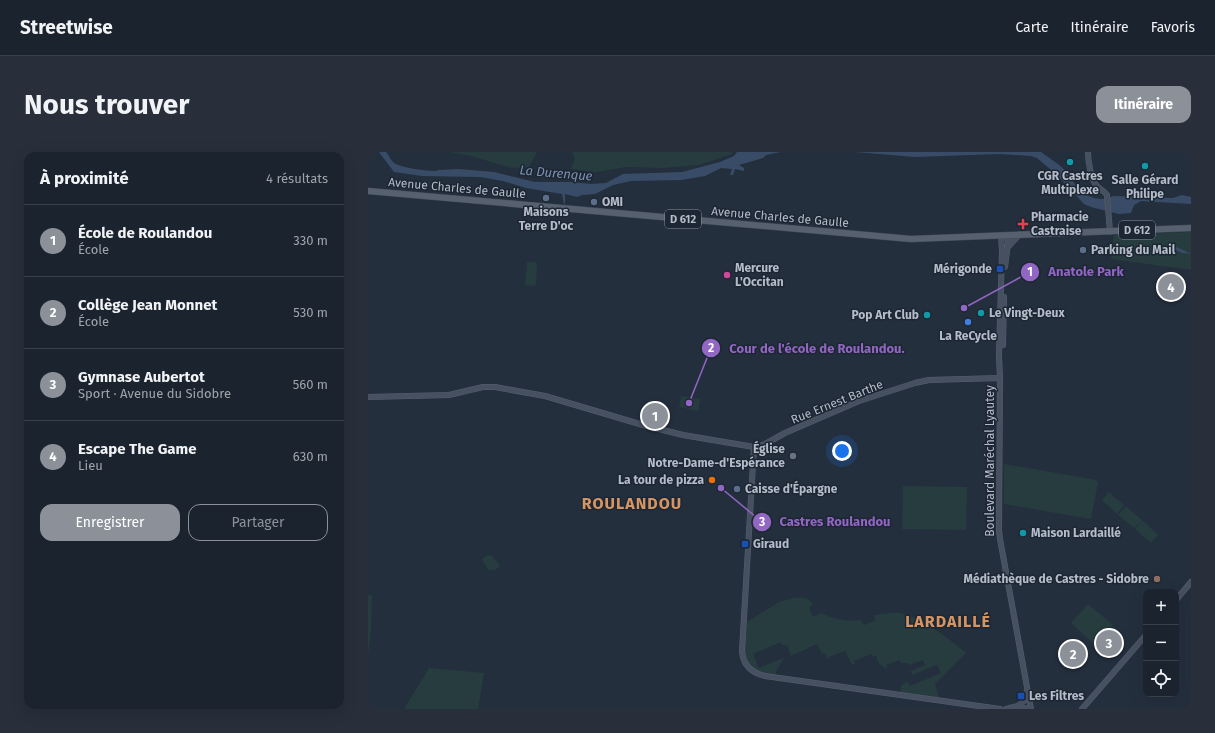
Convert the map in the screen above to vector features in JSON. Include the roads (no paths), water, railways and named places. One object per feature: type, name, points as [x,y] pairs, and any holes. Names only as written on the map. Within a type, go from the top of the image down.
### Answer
[{"type":"main road","name":"Avenue Charles de Gaulle","points":[[368,191],[927,240],[1191,228]]},
{"type":"street","points":[[1088,152],[1090,167],[1095,184],[1104,190],[1108,199],[1110,232]]},
{"type":"street","points":[[1000,378],[1002,371],[1005,266],[1008,248],[1008,240],[1003,236]]},
{"type":"street","points":[[1000,378],[999,356],[1003,236]]},
{"type":"street","points":[[1008,248],[1020,236]]},
{"type":"street","name":"Rue Ernest Barthe","points":[[754,447],[859,401],[915,383],[929,380],[1000,378]]},
{"type":"street","name":"Boulevard Maréchal Lyautey","points":[[1000,378],[1000,539],[1032,709]]},
{"type":"street","points":[[368,397],[449,395],[483,387],[494,387],[545,396],[643,425],[683,435],[754,447],[742,651],[743,659],[749,669],[754,673],[764,676],[1000,709]]},
{"type":"street","points":[[1179,596],[1191,582]]},
{"type":"street","points":[[1082,709],[1143,638]]},
{"type":"street","points":[[1005,709],[1018,706],[1024,701],[1027,693],[1027,687]]},
{"type":"street","points":[[1018,706],[1028,709]]},
{"type":"water","points":[[379,152],[386,152],[397,165],[414,169],[436,171],[459,169],[494,172],[535,182],[570,182],[591,184],[606,183],[623,174],[682,172],[720,162],[734,156],[737,152],[781,152],[766,155],[763,158],[739,165],[744,168],[744,171],[735,169],[733,175],[730,175],[732,169],[721,168],[705,176],[681,180],[631,181],[613,185],[595,194],[577,197],[565,194],[564,204],[562,194],[526,188],[503,181],[480,177],[422,176],[394,172]]},
{"type":"water","points":[[855,152],[1041,152],[1066,171],[1081,191],[1094,198],[1104,199],[1113,196],[1173,198],[1182,195],[1191,197],[1191,204],[1141,201],[1134,205],[1131,213],[1119,214],[1091,207],[1084,204],[1056,174],[1037,158],[1031,156],[1000,154],[915,157]]},
{"type":"water","points":[[1170,245],[1191,254],[1182,253],[1174,249],[1172,253],[1166,254],[1166,247]]},
{"type":"place","name":"CGR Castres Multiplexe","points":[[1070,162]]},
{"type":"place","name":"Salle Gérard Philipe","points":[[1145,166]]},
{"type":"place","name":"Maisons Terre D'oc","points":[[546,198]]},
{"type":"place","name":"OMI","points":[[594,202]]},
{"type":"place","name":"Pharmacie Castraise","points":[[1023,224]]},
{"type":"place","name":"Parking du Mail","points":[[1083,250]]},
{"type":"place","name":"Mérigonde","points":[[1000,269]]},
{"type":"place","name":"Mercure L'Occitan","points":[[727,275]]},
{"type":"place","name":"Escape The Game","points":[[1171,287]]},
{"type":"place","name":"Anatole Park","points":[[964,308]]},
{"type":"place","name":"Le Vingt-Deux","points":[[981,313]]},
{"type":"place","name":"Pop Art Club","points":[[927,315]]},
{"type":"place","name":"La ReCycle","points":[[968,322]]},
{"type":"place","name":"Cour de l'école de Roulandou.","points":[[689,403]]},
{"type":"place","name":"École de Roulandou","points":[[655,416]]},
{"type":"place","name":"Église Notre-Dame-d'Espérance","points":[[793,456]]},
{"type":"place","name":"La tour de pizza","points":[[712,480]]},
{"type":"place","name":"Castres Roulandou","points":[[721,488]]},
{"type":"place","name":"Caisse d'Épargne","points":[[737,489]]},
{"type":"place","name":"Maison Lardaillé","points":[[1023,533]]},
{"type":"place","name":"Giraud","points":[[745,544]]},
{"type":"place","name":"Médiathèque de Castres - Sidobre","points":[[1157,579]]},
{"type":"place","name":"Gymnase Aubertot","points":[[1109,643]]},
{"type":"place","name":"Collège Jean Monnet","points":[[1073,654]]},
{"type":"place","name":"Les Filtres","points":[[1021,696]]},
{"type":"district","name":"ROULANDOU","points":[[632,503]]},
{"type":"district","name":"LARDAILLÉ","points":[[948,621]]},
{"type":"water label","name":"La Durenque","points":[[556,173]]}]
